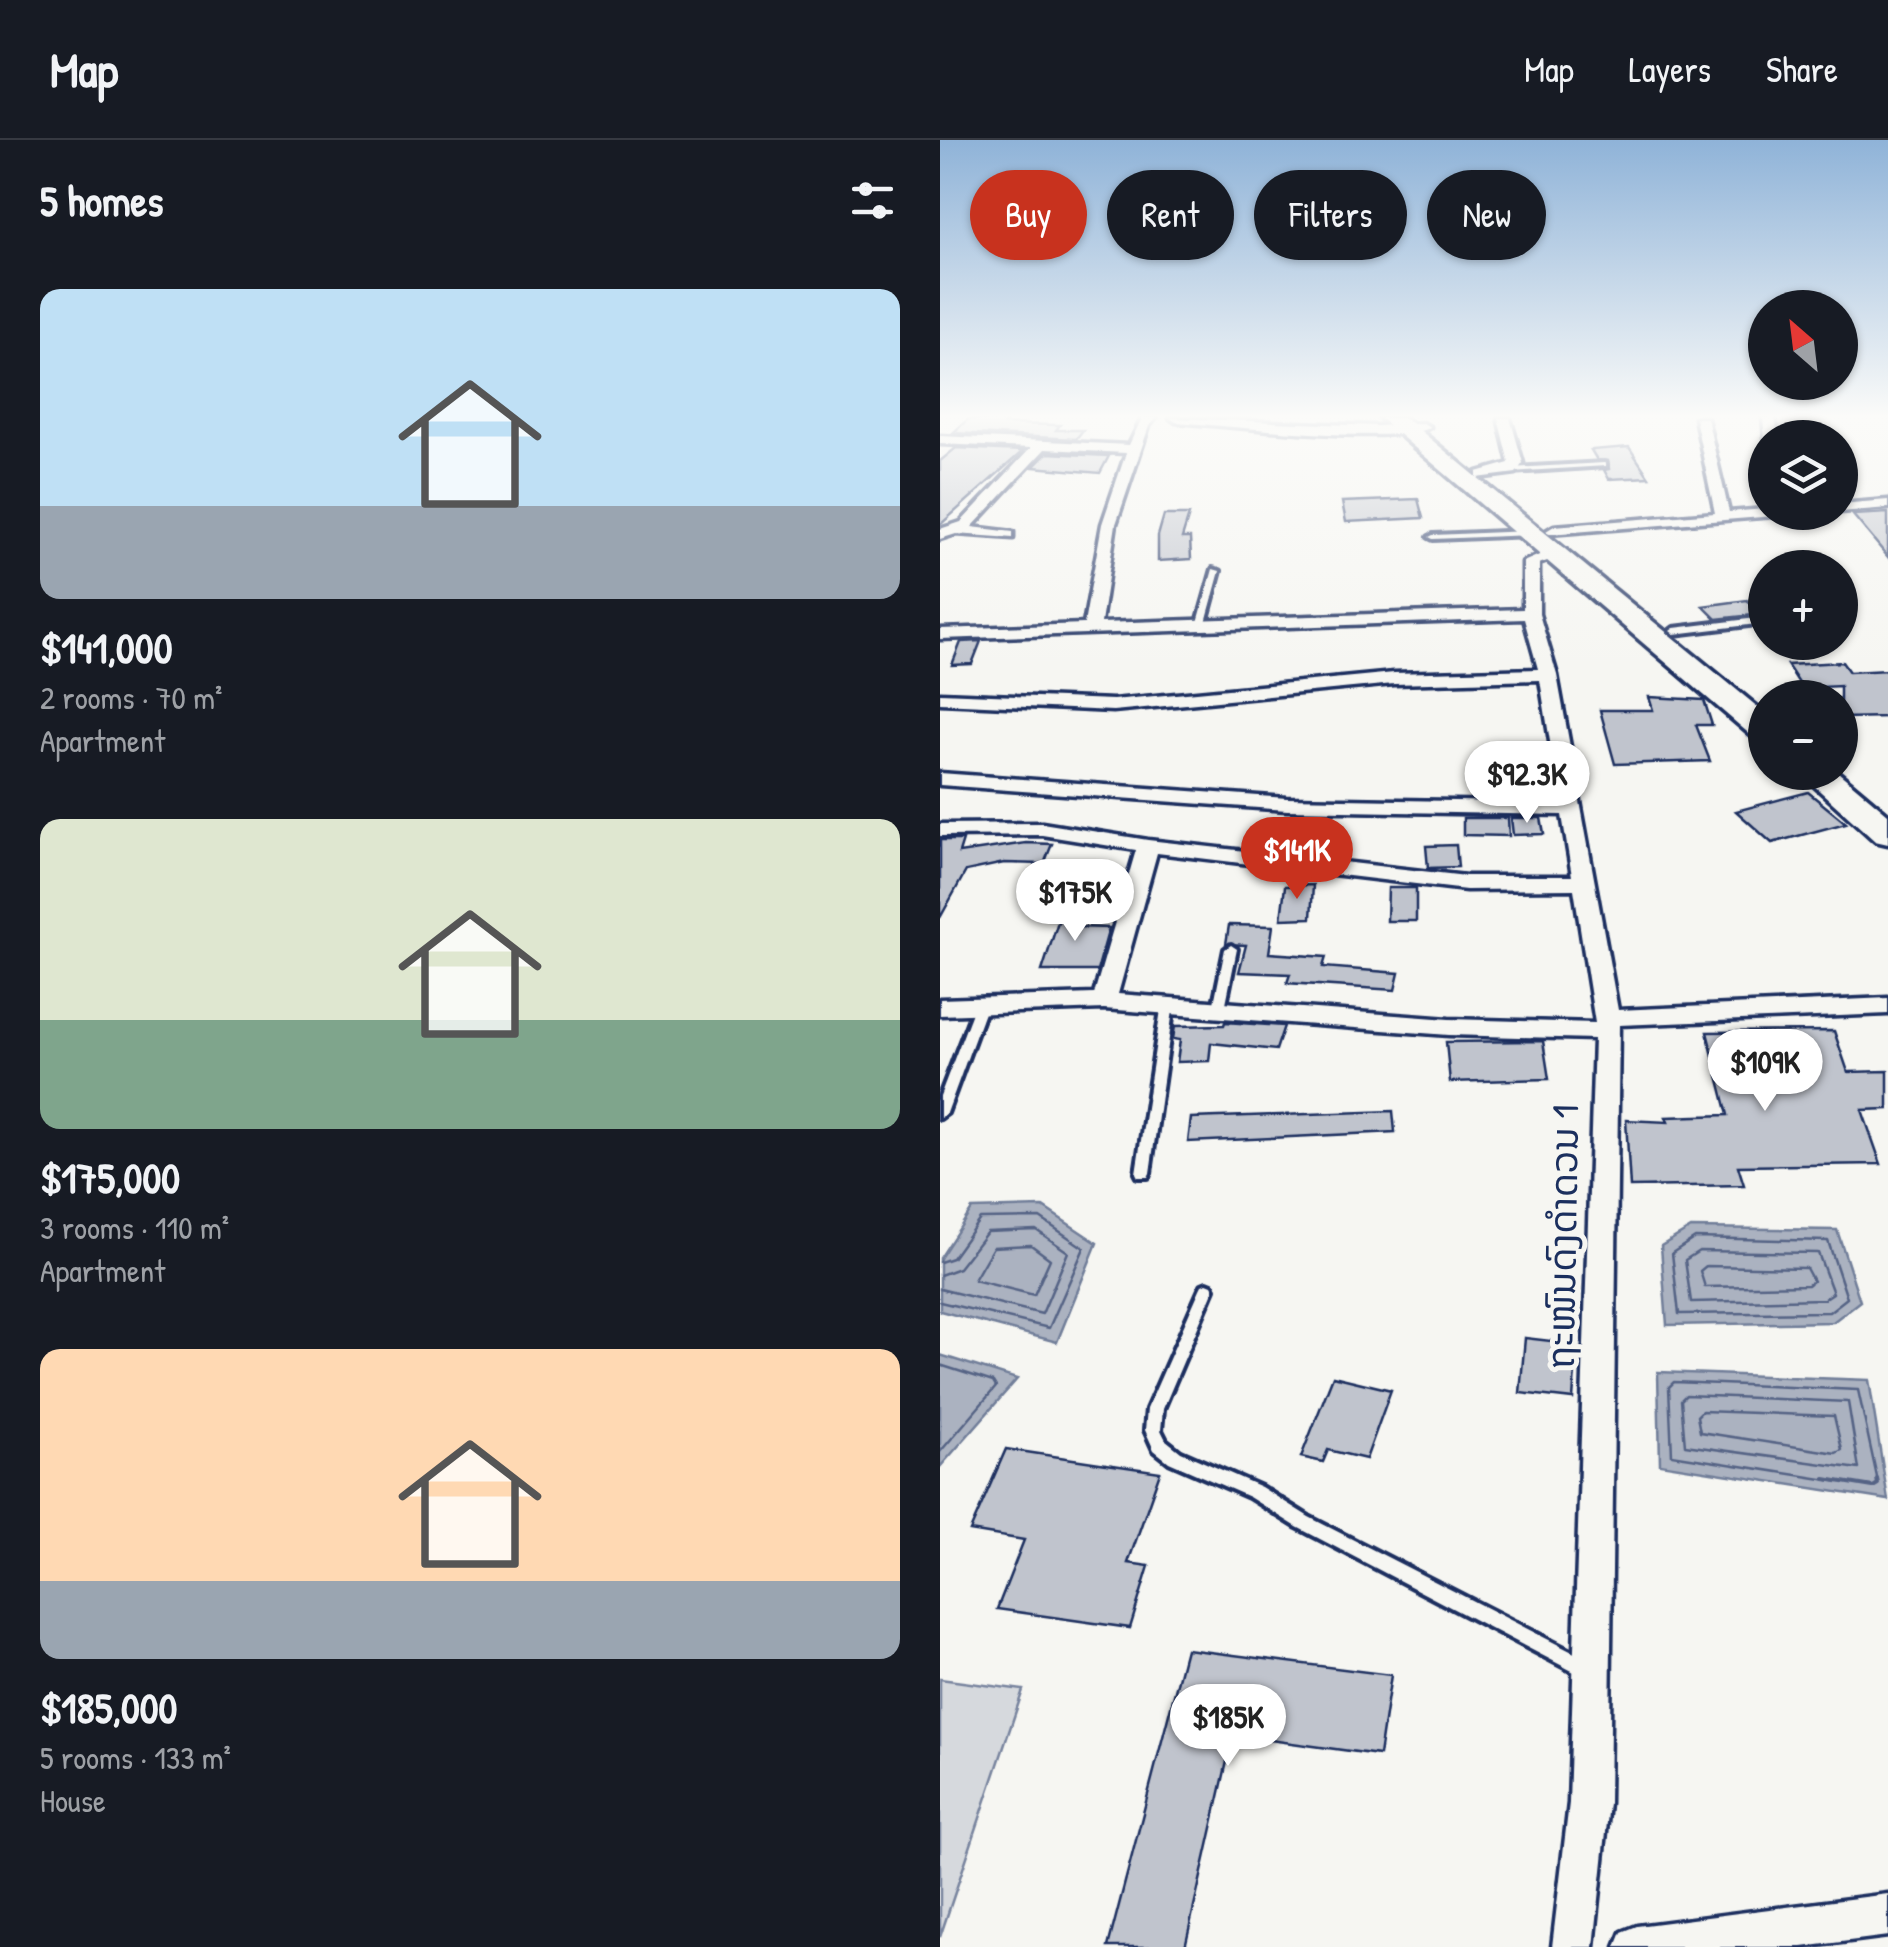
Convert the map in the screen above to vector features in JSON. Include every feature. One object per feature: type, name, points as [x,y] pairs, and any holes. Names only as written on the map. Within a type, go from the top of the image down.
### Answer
[{"type":"highway","points":[[1503,502],[1748,715]]},
{"type":"highway","points":[[1519,502],[1547,539],[1674,631],[1748,693]]},
{"type":"highway","points":[[1858,783],[1888,807]]},
{"type":"highway","points":[[1837,790],[1888,833]]},
{"type":"street","points":[[959,530],[985,502]]},
{"type":"street","points":[[1092,630],[1109,524],[1116,502]]},
{"type":"street","points":[[1719,502],[1722,517]]},
{"type":"street","points":[[1858,506],[1888,504]]},
{"type":"street","points":[[1547,539],[1748,515]]},
{"type":"street","points":[[940,534],[959,530],[1008,535]]},
{"type":"street","name":"ຖະໜົນດົງດຳດວນ 1","points":[[1547,539],[1531,562],[1531,614],[1548,675],[1607,1025],[1589,1803],[1573,1947]]},
{"type":"street","points":[[940,634],[1531,614]]},
{"type":"street","points":[[940,698],[1090,706],[1212,697],[1359,679],[1548,675]]},
{"type":"street","points":[[940,779],[1286,804],[1571,809]]},
{"type":"street","points":[[940,830],[1042,829],[1148,846],[1466,883],[1584,882]]},
{"type":"street","points":[[1104,1001],[1148,846]]},
{"type":"street","points":[[940,1007],[1104,1001],[1168,1003],[1450,1027],[1607,1025],[1888,1006]]},
{"type":"street","points":[[1636,1947],[1808,1938],[1888,1914]]},
{"type":"lane","points":[[1432,537],[1547,539]]},
{"type":"lane","points":[[1201,626],[1216,571]]},
{"type":"lane","points":[[1674,631],[1748,622]]},
{"type":"lane","points":[[1219,1008],[1231,949]]},
{"type":"lane","points":[[1143,1173],[1168,1003]]},
{"type":"lane","points":[[940,1113],[980,1007]]},
{"type":"lane","points":[[1207,1288],[1156,1409],[1153,1430],[1160,1444],[1175,1456],[1255,1492],[1303,1522],[1592,1671]]},
{"type":"shaded area","points":[[940,1679],[1023,1690],[940,1937]]},
{"type":"water","points":[[1043,1207],[1097,1243],[1057,1342],[940,1311],[940,1258],[972,1209]]},
{"type":"water","points":[[1691,1228],[1837,1230],[1860,1301],[1833,1322],[1667,1325],[1661,1246]]},
{"type":"water","points":[[940,1355],[1017,1379],[940,1467]]},
{"type":"water","points":[[1658,1372],[1869,1380],[1888,1500],[1660,1464]]},
{"type":"building","points":[[940,502],[965,502],[940,525]]},
{"type":"building","points":[[1342,502],[1419,502],[1423,518],[1346,522]]},
{"type":"building","points":[[1888,513],[1888,557],[1858,521],[1858,515]]},
{"type":"building","points":[[1164,515],[1189,515],[1182,538],[1190,538],[1191,559],[1158,561],[1158,536]]},
{"type":"building","points":[[1747,600],[1748,616],[1716,619],[1703,606]]},
{"type":"building","points":[[981,641],[972,664],[952,665],[961,642]]},
{"type":"building","points":[[1842,662],[1849,672],[1888,670],[1888,717],[1858,718],[1858,680],[1797,680],[1787,665]]},
{"type":"building","points":[[1649,697],[1704,700],[1712,725],[1696,725],[1710,761],[1615,764],[1600,710],[1653,710]]},
{"type":"building","points":[[1808,792],[1846,823],[1772,843],[1736,811]]},
{"type":"building","points":[[1463,818],[1508,818],[1509,836],[1463,835]]},
{"type":"building","points":[[1511,818],[1541,818],[1544,834],[1513,835]]},
{"type":"building","points":[[940,840],[963,840],[959,853],[1026,843],[1052,844],[1044,864],[1004,863],[966,871],[940,918]]},
{"type":"building","points":[[1456,845],[1458,867],[1428,868],[1426,846]]},
{"type":"building","points":[[1313,885],[1311,918],[1281,919],[1285,886]]},
{"type":"building","points":[[1388,888],[1416,888],[1416,921],[1387,921]]},
{"type":"building","points":[[1063,906],[1084,906],[1077,927],[1109,928],[1097,971],[1042,971]]},
{"type":"building","points":[[1229,925],[1273,926],[1269,953],[1326,957],[1323,967],[1399,973],[1395,990],[1287,983],[1290,974],[1239,972],[1246,945],[1226,944]]},
{"type":"building","points":[[1225,1022],[1284,1026],[1276,1050],[1211,1043],[1209,1061],[1177,1062],[1180,1040],[1173,1039],[1175,1026]]},
{"type":"building","points":[[1834,1031],[1848,1072],[1888,1071],[1888,1109],[1862,1110],[1881,1164],[1738,1166],[1744,1185],[1630,1187],[1626,1120],[1668,1122],[1666,1117],[1728,1115],[1707,1032]]},
{"type":"building","points":[[1543,1041],[1549,1079],[1450,1082],[1446,1042]]},
{"type":"building","points":[[1393,1111],[1395,1132],[1188,1142],[1191,1118]]},
{"type":"building","points":[[1525,1338],[1577,1344],[1573,1399],[1520,1393]]},
{"type":"building","points":[[1333,1376],[1391,1390],[1366,1459],[1328,1450],[1323,1462],[1301,1457]]},
{"type":"building","points":[[1006,1449],[1160,1472],[1128,1563],[1149,1566],[1130,1628],[997,1609],[1024,1540],[970,1531]]},
{"type":"building","points":[[1186,1649],[1391,1675],[1379,1755],[1233,1735],[1185,1947],[1108,1947]]}]
